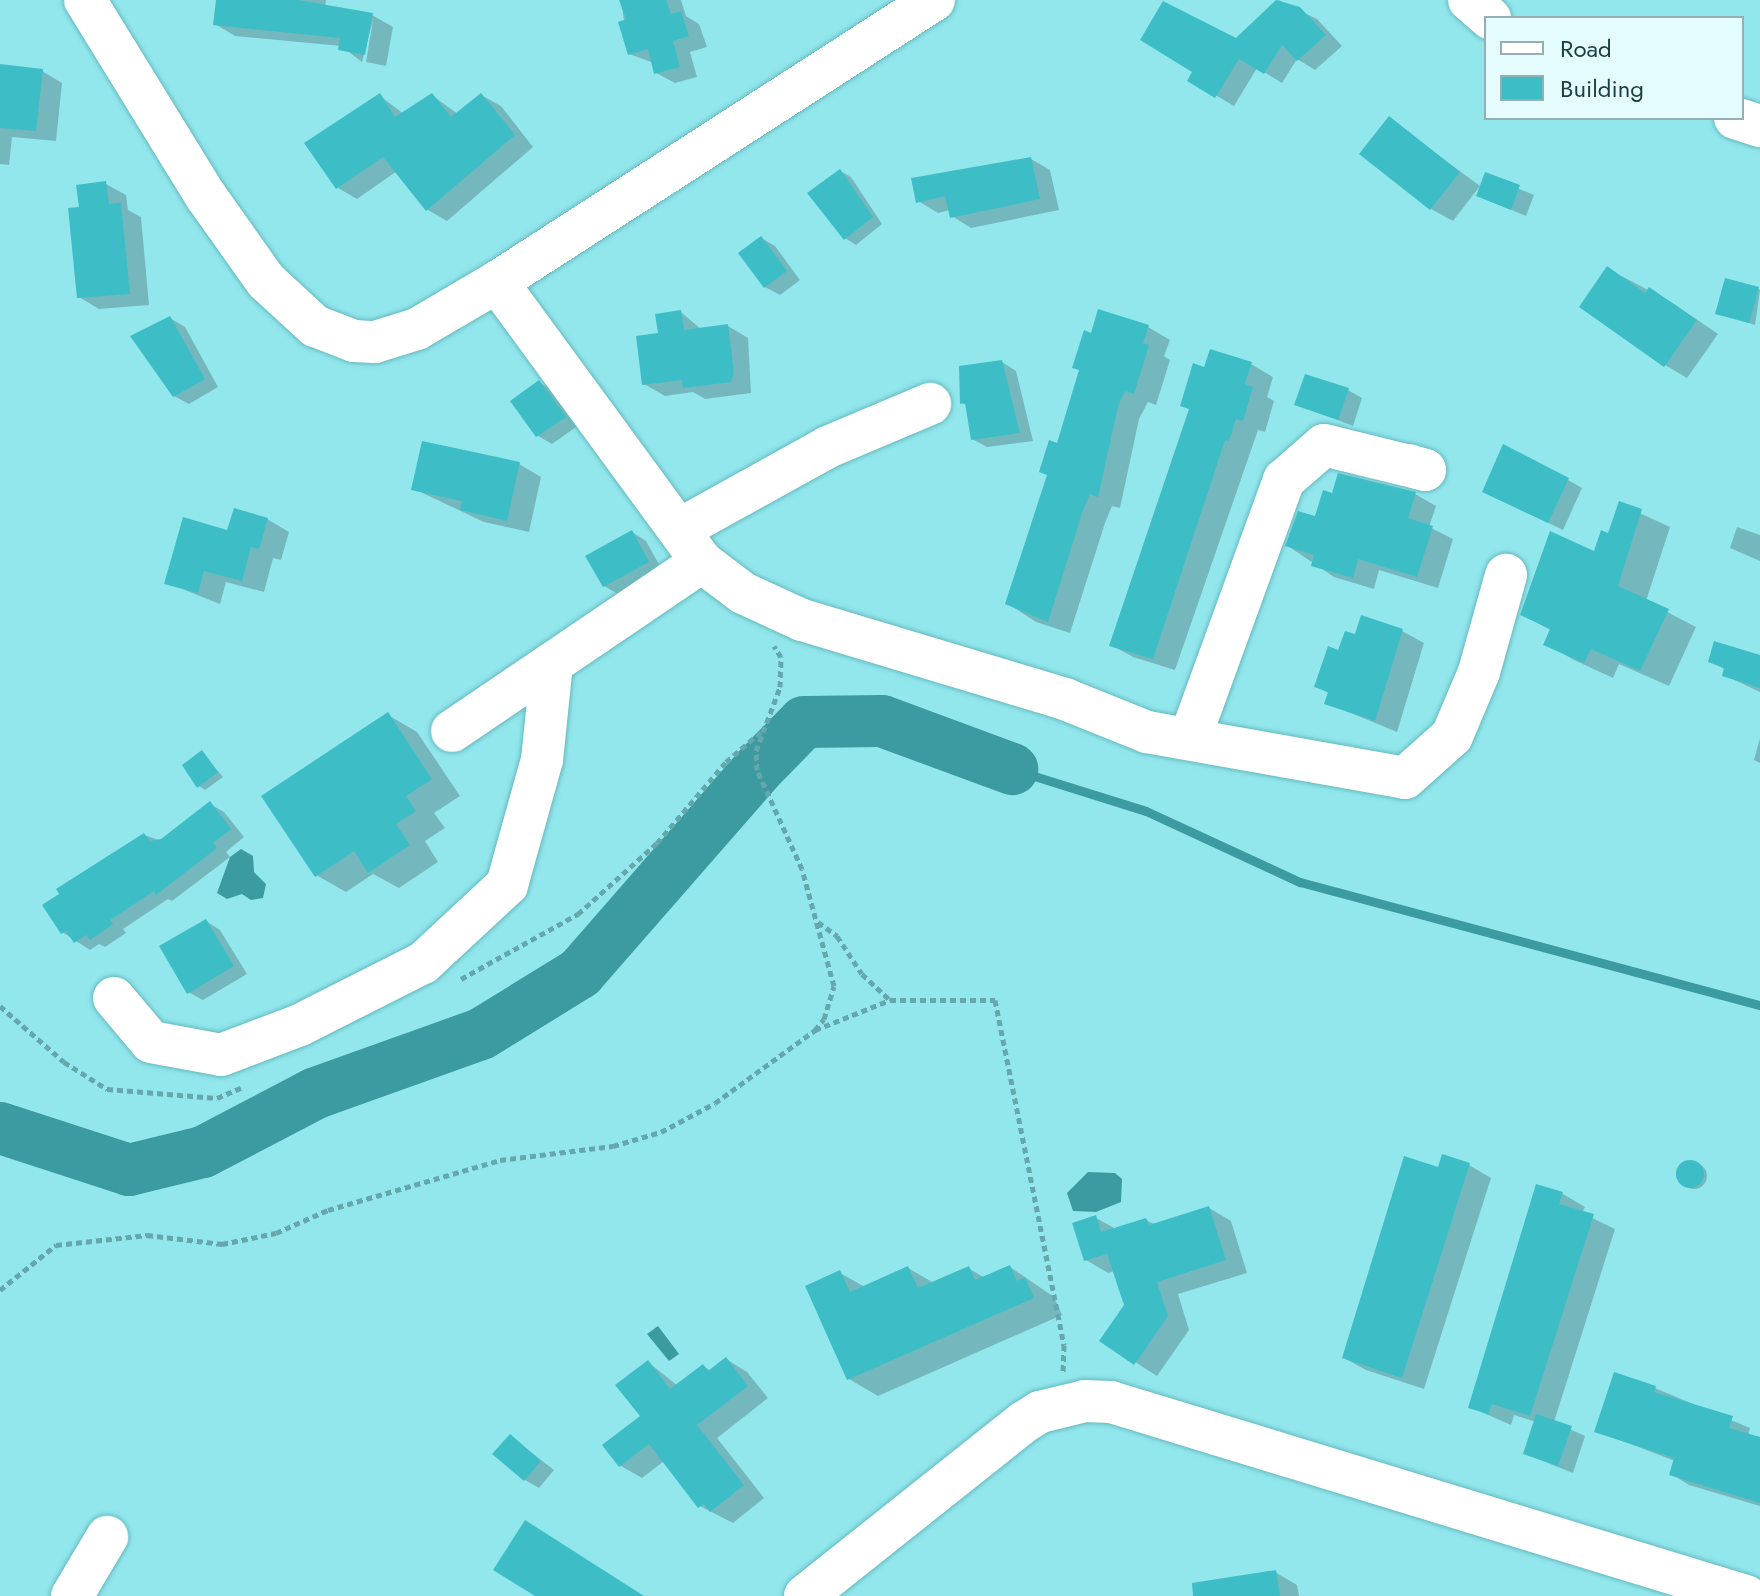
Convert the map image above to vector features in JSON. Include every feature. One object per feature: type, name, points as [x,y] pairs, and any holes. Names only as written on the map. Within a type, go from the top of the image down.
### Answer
[{"type":"street","points":[[85,0],[205,195],[266,281],[315,326],[354,341],[397,337],[497,282],[934,0]]},
{"type":"street","points":[[1469,0],[1488,16]]},
{"type":"street","points":[[497,282],[691,545],[743,593],[802,620],[1065,699],[1147,732],[1372,775],[1405,778],[1452,736],[1479,672],[1506,575]]},
{"type":"street","points":[[452,731],[552,664],[691,545],[828,447],[930,404]]},
{"type":"street","points":[[1190,738],[1284,480],[1324,445],[1425,470],[1409,465]]},
{"type":"street","points":[[114,998],[151,1042],[221,1055],[300,1025],[423,963],[507,885],[542,760],[552,664]]},
{"type":"street","points":[[805,1596],[1024,1422],[1062,1405],[1111,1402],[1746,1596]]},
{"type":"street","points":[[72,1596],[107,1537]]},
{"type":"path","points":[[743,593],[781,657],[780,687],[756,751],[757,770],[802,869],[834,986],[824,1019],[815,1030]]},
{"type":"path","points":[[816,921],[837,936],[862,974],[890,1000]]},
{"type":"path","points":[[0,1290],[56,1245],[147,1235],[222,1244],[276,1233],[328,1210],[500,1160],[613,1146],[661,1132],[715,1103],[815,1030],[890,1000],[995,1000],[1064,1345],[1062,1405]]},
{"type":"water","points":[[241,849],[253,856],[254,872],[266,884],[263,898],[251,900],[242,894],[227,899],[217,893],[230,857]]},
{"type":"water","points":[[1088,1172],[1115,1173],[1122,1179],[1121,1202],[1096,1212],[1073,1211],[1067,1193]]},
{"type":"water","points":[[658,1326],[679,1354],[669,1361],[647,1334]]},
{"type":"building","points":[[216,0],[298,0],[373,13],[365,55],[338,50],[340,38],[213,25]]},
{"type":"building","points":[[619,0],[666,0],[671,14],[681,11],[689,36],[673,41],[680,67],[654,74],[648,49],[628,55],[618,22],[626,19]]},
{"type":"building","points":[[1276,0],[1300,7],[1326,35],[1297,61],[1282,45],[1264,74],[1239,59],[1215,98],[1187,81],[1192,72],[1140,40],[1163,1],[1236,38]]},
{"type":"building","points":[[0,64],[43,69],[36,131],[0,128]]},
{"type":"building","points":[[380,93],[395,117],[432,93],[451,117],[481,93],[515,135],[426,211],[383,157],[336,189],[304,143]]},
{"type":"building","points":[[1389,116],[1460,172],[1430,210],[1359,154]]},
{"type":"building","points":[[1031,157],[1040,199],[950,218],[945,196],[916,203],[911,178]]},
{"type":"building","points":[[840,169],[873,217],[844,240],[807,193]]},
{"type":"building","points":[[1485,172],[1520,185],[1511,210],[1476,196]]},
{"type":"building","points":[[106,181],[109,204],[121,203],[130,294],[77,298],[68,208],[79,207],[76,185]]},
{"type":"building","points":[[761,236],[787,271],[764,288],[738,253]]},
{"type":"building","points":[[1607,266],[1645,293],[1649,287],[1697,320],[1664,367],[1579,307]]},
{"type":"building","points":[[1725,278],[1759,287],[1749,323],[1715,314]]},
{"type":"building","points":[[1098,309],[1149,325],[1143,343],[1149,345],[1134,394],[1125,391],[1118,406],[1098,497],[1090,494],[1083,510],[1048,622],[1005,604],[1047,475],[1039,472],[1049,440],[1057,443],[1079,370],[1072,368],[1084,330],[1091,333]]},
{"type":"building","points":[[681,310],[684,330],[728,324],[734,373],[731,382],[683,388],[682,380],[642,385],[636,336],[658,333],[655,314]]},
{"type":"building","points":[[170,316],[205,379],[173,397],[130,336]]},
{"type":"building","points":[[1210,349],[1252,362],[1245,384],[1253,387],[1243,421],[1236,419],[1229,441],[1225,440],[1153,659],[1109,646],[1189,409],[1180,406],[1193,363],[1204,367]]},
{"type":"building","points":[[1002,360],[1020,433],[971,440],[965,403],[960,404],[959,366]]},
{"type":"building","points":[[1305,374],[1349,388],[1338,420],[1294,405]]},
{"type":"building","points":[[539,380],[566,417],[536,437],[510,401]]},
{"type":"building","points":[[422,441],[520,462],[507,521],[460,510],[462,501],[411,490]]},
{"type":"building","points":[[1503,444],[1569,478],[1548,523],[1482,492]]},
{"type":"building","points":[[1338,473],[1416,492],[1408,518],[1433,526],[1417,577],[1358,559],[1353,578],[1311,566],[1314,555],[1285,546],[1298,511],[1315,516],[1323,490],[1332,493]]},
{"type":"building","points":[[1619,501],[1642,509],[1618,586],[1669,609],[1640,671],[1591,649],[1584,663],[1543,645],[1550,629],[1520,615],[1550,531],[1594,551],[1601,530],[1608,533]]},
{"type":"building","points":[[234,508],[268,518],[259,549],[251,547],[242,581],[204,571],[198,593],[164,584],[183,517],[227,530]]},
{"type":"building","points":[[632,530],[649,562],[603,587],[585,556]]},
{"type":"building","points":[[1361,615],[1403,629],[1375,721],[1324,704],[1328,692],[1314,687],[1328,646],[1338,650],[1345,631],[1355,634]]},
{"type":"building","points":[[1714,641],[1760,655],[1760,688],[1722,676],[1724,668],[1708,662]]},
{"type":"building","points":[[388,712],[432,779],[406,796],[416,811],[396,824],[410,845],[368,873],[354,851],[315,877],[261,796]]},
{"type":"building","points":[[202,750],[218,772],[197,788],[182,765]]},
{"type":"building","points":[[210,801],[231,829],[213,843],[217,848],[156,895],[154,891],[110,920],[113,924],[90,940],[86,935],[74,943],[66,931],[61,934],[42,905],[59,894],[56,889],[144,833],[150,841],[161,839]]},
{"type":"building","points":[[206,919],[234,966],[187,994],[159,946]]},
{"type":"building","points":[[1442,1154],[1470,1163],[1402,1378],[1342,1358],[1404,1156],[1438,1167]]},
{"type":"building","points":[[1690,1160],[1700,1164],[1704,1174],[1700,1184],[1690,1188],[1680,1184],[1676,1174],[1680,1164]]},
{"type":"building","points":[[1536,1184],[1563,1192],[1559,1204],[1594,1214],[1530,1416],[1492,1404],[1488,1414],[1468,1408]]},
{"type":"building","points":[[1209,1206],[1226,1260],[1157,1282],[1168,1316],[1134,1365],[1099,1341],[1124,1305],[1107,1254],[1084,1261],[1072,1223],[1096,1215],[1101,1232],[1146,1218],[1149,1225]]},
{"type":"building","points":[[1010,1265],[1017,1281],[1025,1277],[1034,1298],[847,1380],[805,1286],[840,1270],[850,1292],[908,1266],[918,1288],[969,1266],[975,1280]]},
{"type":"building","points":[[726,1357],[748,1386],[697,1425],[744,1485],[710,1512],[704,1504],[698,1508],[649,1444],[619,1467],[602,1445],[640,1416],[615,1385],[648,1360],[670,1389],[703,1364],[708,1371]]},
{"type":"building","points":[[1614,1372],[1656,1386],[1654,1392],[1733,1416],[1729,1428],[1760,1437],[1760,1503],[1669,1475],[1674,1458],[1594,1432]]},
{"type":"building","points":[[1536,1414],[1572,1426],[1558,1466],[1523,1454]]},
{"type":"building","points":[[510,1434],[541,1461],[524,1481],[492,1454]]},
{"type":"building","points":[[525,1520],[644,1596],[535,1596],[493,1570]]},
{"type":"building","points":[[1276,1570],[1280,1596],[1193,1596],[1192,1583]]},
{"type":"waterway","points":[[0,1128],[129,1170],[203,1152],[316,1093],[481,1034],[580,973],[757,770],[804,722],[882,721],[1012,769]]},
{"type":"waterway","points":[[1012,769],[1146,811],[1300,882],[1760,1005]]}]
